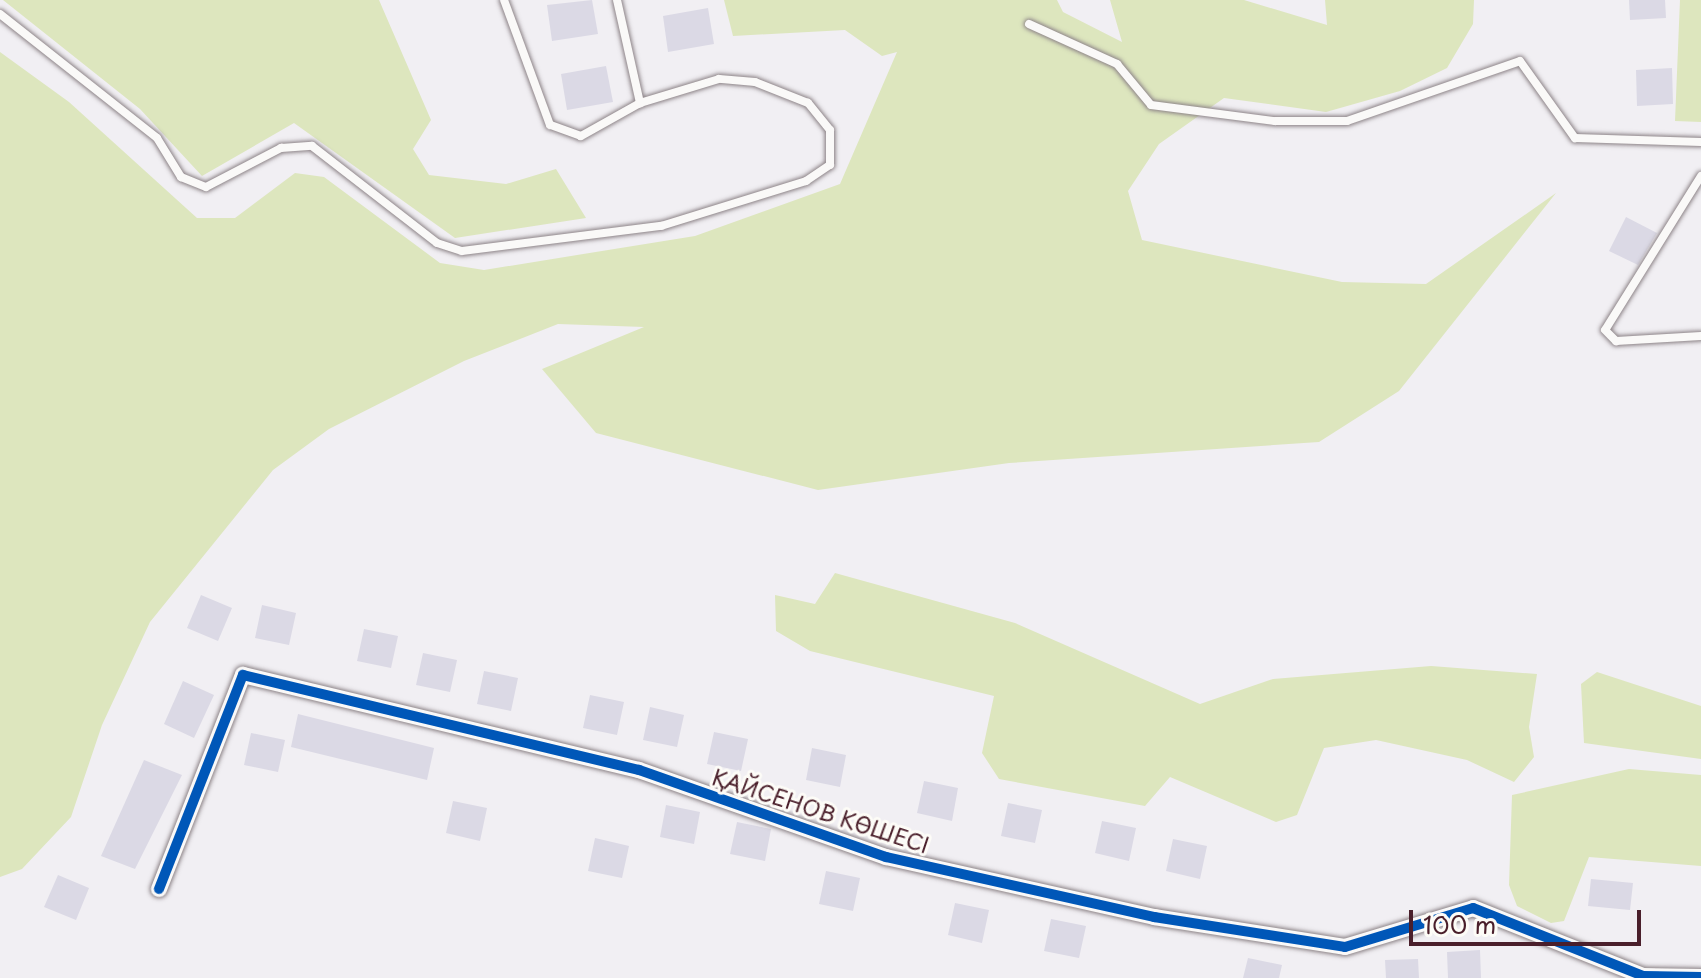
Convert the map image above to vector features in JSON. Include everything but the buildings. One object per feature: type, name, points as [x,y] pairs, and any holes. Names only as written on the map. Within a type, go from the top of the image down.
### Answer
[{"type":"street","name":"ҚАЙСЕНОВ КӨШЕСІ","points":[[159,889],[243,675],[639,770],[886,857],[984,881],[1345,947],[1473,908],[1644,977],[1701,977]]},
{"type":"lane","points":[[0,14],[157,138],[181,177],[206,187],[281,148],[312,146],[437,243],[462,251],[661,226],[806,181],[830,165],[830,130],[808,103],[755,82],[719,79],[640,103],[581,136],[550,125],[504,0]]},
{"type":"lane","points":[[617,0],[640,103]]},
{"type":"lane","points":[[1029,24],[1117,64],[1151,105],[1275,121],[1347,121],[1520,61],[1575,138],[1701,142]]},
{"type":"lane","points":[[1701,176],[1605,330],[1616,341],[1701,336]]},
{"type":"green space","points":[[3,0],[379,0],[431,120],[413,149],[429,175],[506,184],[556,169],[586,218],[455,238],[294,123],[202,176],[140,109]]},
{"type":"green space","points":[[724,0],[1057,0],[1063,12],[1122,42],[1110,0],[1244,0],[1327,25],[1325,0],[1474,0],[1473,24],[1447,68],[1400,91],[1326,112],[1224,98],[1159,144],[1128,191],[1142,240],[1342,282],[1426,284],[1556,193],[1399,391],[1319,442],[1009,463],[818,490],[596,433],[542,369],[644,327],[558,324],[464,361],[329,429],[273,470],[150,622],[102,725],[71,817],[22,869],[0,877],[0,52],[69,102],[197,218],[235,218],[295,173],[324,177],[440,263],[484,270],[695,236],[840,184],[897,52],[882,56],[845,30],[733,36]]},
{"type":"green space","points":[[1680,0],[1701,0],[1701,122],[1675,121]]},
{"type":"green space","points":[[835,573],[1015,623],[1200,704],[1273,679],[1431,666],[1537,674],[1529,727],[1534,757],[1514,782],[1467,760],[1376,740],[1324,748],[1297,815],[1276,822],[1170,777],[1145,806],[999,779],[982,753],[994,696],[810,651],[776,631],[775,595],[815,604]]},
{"type":"green space","points":[[1597,672],[1701,706],[1701,759],[1584,743],[1581,684]]},
{"type":"green space","points":[[1629,769],[1701,775],[1701,866],[1589,857],[1564,921],[1551,923],[1517,906],[1509,885],[1512,795]]},
{"type":"cycle path","points":[[159,889],[243,675],[639,770],[886,857],[1154,917],[1345,947],[1473,908],[1643,976],[1701,977]]}]
